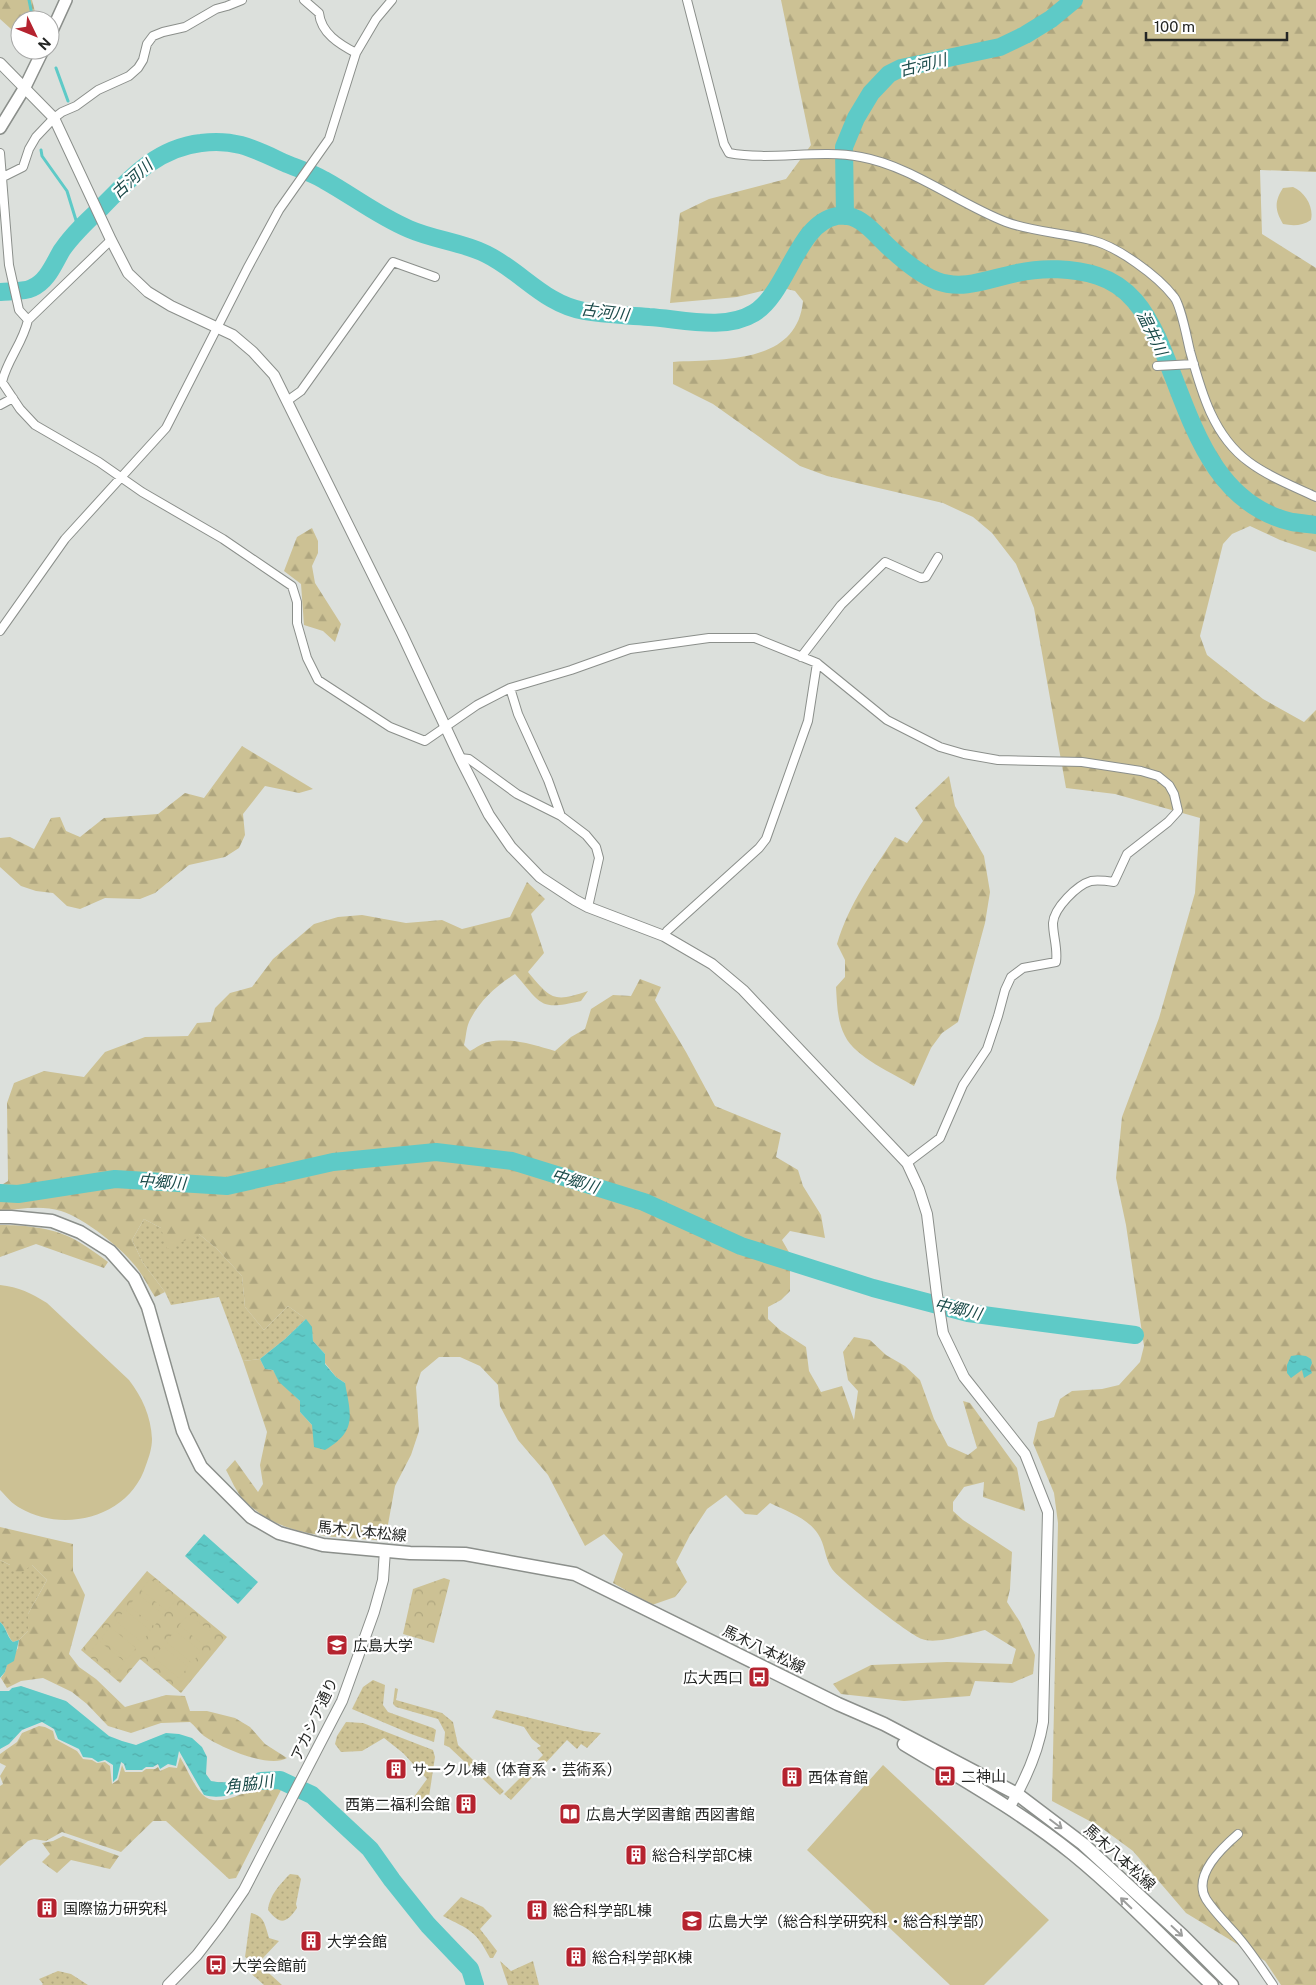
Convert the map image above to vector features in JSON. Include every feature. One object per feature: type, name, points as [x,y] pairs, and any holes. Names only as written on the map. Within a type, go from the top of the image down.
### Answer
[{"type":"main road","points":[[60,13],[66,0]]},
{"type":"main road","points":[[0,128],[25,87],[38,60]]},
{"type":"main road","name":"馬木八本松線","points":[[0,1217],[52,1221],[80,1232],[110,1251],[134,1278],[148,1307],[184,1431],[201,1467],[251,1517],[279,1533],[322,1545],[465,1554],[575,1574],[838,1704],[884,1724],[1017,1794],[1083,1844],[1183,1936],[1232,1985]]},
{"type":"main road","name":"馬木八本松線","points":[[838,1704],[1009,1808],[1073,1854],[1120,1896],[1212,1985]]},
{"type":"street","points":[[3,177],[24,167],[28,149],[36,137],[54,118],[76,106],[98,90],[129,76],[138,68],[153,36],[185,27],[216,8],[242,0]]},
{"type":"street","points":[[304,0],[319,13],[326,31],[337,43],[356,54]]},
{"type":"street","points":[[0,631],[65,539],[166,428],[274,219],[329,139],[356,54],[376,19],[392,0]]},
{"type":"street","points":[[687,0],[724,144],[729,153],[740,155],[801,154],[859,156],[895,168],[1006,222],[1093,240],[1126,256],[1166,287],[1176,299],[1192,363],[1211,415],[1233,447],[1248,462],[1268,475],[1316,497]]},
{"type":"street","points":[[0,63],[54,118],[85,187],[128,272],[148,292],[171,306],[233,335],[253,352],[274,375],[402,634],[460,758],[489,815],[511,847],[540,877],[588,907],[664,936],[712,964],[743,990],[907,1163],[919,1188],[927,1214],[937,1295],[944,1333],[964,1377],[1025,1454],[1048,1512],[1043,1722],[1040,1741],[1009,1808]]},
{"type":"street","points":[[0,153],[9,265],[19,310],[28,320]]},
{"type":"street","points":[[110,238],[28,320],[25,333],[5,368],[2,382],[20,409],[35,425],[99,462],[121,479],[223,539],[292,586],[297,602],[297,623],[307,658],[318,680],[390,727],[425,741],[444,726],[510,688],[630,650],[709,638],[755,638],[817,664],[887,720],[940,747],[964,754],[998,760],[1082,762],[1141,771],[1158,776],[1169,785],[1174,794],[1178,811],[1168,822],[1127,854],[1114,882],[1093,881],[1082,885],[1068,896],[1056,912],[1053,922],[1058,950],[1056,962],[1024,968],[1011,978],[1005,990],[987,1049],[963,1085],[940,1138],[907,1163]]},
{"type":"street","points":[[287,401],[301,391],[393,262],[435,277]]},
{"type":"street","points":[[1157,366],[1192,363]]},
{"type":"street","points":[[0,405],[13,398]]},
{"type":"street","points":[[801,657],[841,605],[885,562],[922,578],[926,577],[938,557]]},
{"type":"street","points":[[664,936],[667,931],[766,839],[808,721],[817,664]]},
{"type":"street","points":[[510,688],[518,714],[548,780],[560,816]]},
{"type":"street","points":[[460,758],[469,758],[516,794],[560,816],[586,835],[596,847],[599,858],[588,907]]},
{"type":"street","name":"アカシア通り","points":[[168,1985],[197,1955],[220,1926],[244,1890],[342,1701],[381,1588],[385,1550]]},
{"type":"street","points":[[1238,1834],[1218,1852],[1208,1867],[1204,1882],[1205,1897],[1241,1940],[1273,1985]]},
{"type":"green space","points":[[0,0],[32,0],[34,10],[10,10],[10,28],[0,19]]},
{"type":"green space","points":[[781,0],[1316,0],[1316,172],[1260,170],[1262,234],[1316,268],[1316,552],[1280,540],[1250,526],[1232,534],[1223,544],[1200,636],[1207,655],[1263,699],[1304,722],[1316,710],[1316,1985],[1281,1985],[1265,1961],[1186,1913],[1133,1851],[1099,1826],[1052,1801],[1058,1523],[1054,1493],[1033,1443],[1038,1422],[1054,1417],[1060,1399],[1072,1391],[1102,1389],[1119,1385],[1140,1362],[1144,1346],[1126,1225],[1116,1178],[1122,1117],[1159,1018],[1195,893],[1200,818],[1115,794],[1066,788],[1034,608],[1016,564],[992,533],[973,517],[943,503],[827,476],[800,466],[713,404],[673,384],[673,362],[734,358],[754,354],[772,348],[787,337],[798,322],[803,301],[795,291],[779,287],[737,297],[670,303],[680,213],[709,199],[786,179],[811,145]]},
{"type":"green space","points":[[1293,187],[1308,200],[1312,215],[1311,220],[1297,225],[1283,224],[1277,210],[1278,198],[1283,188]]},
{"type":"green space","points":[[312,528],[318,541],[318,553],[312,566],[315,583],[341,624],[335,642],[323,631],[304,625],[301,584],[284,571],[297,537]]},
{"type":"green space","points":[[242,746],[313,789],[299,793],[265,786],[243,814],[245,835],[239,848],[225,857],[189,865],[155,893],[140,899],[105,898],[80,909],[67,906],[53,893],[36,891],[21,886],[0,867],[0,838],[10,837],[34,849],[51,818],[60,817],[66,831],[80,837],[104,818],[158,814],[185,793],[204,798]]},
{"type":"green space","points":[[949,776],[955,806],[984,856],[990,892],[985,923],[958,1022],[942,1033],[931,1048],[914,1086],[866,1058],[850,1044],[845,1036],[839,1018],[836,987],[845,977],[845,960],[837,944],[855,902],[895,837],[907,843],[923,821],[915,808]]},
{"type":"green space","points":[[527,882],[545,899],[531,914],[544,953],[528,972],[542,988],[554,996],[567,997],[588,991],[581,1001],[548,1005],[536,998],[515,974],[495,989],[478,1007],[468,1025],[464,1045],[470,1051],[481,1044],[505,1040],[522,1042],[555,1051],[571,1037],[585,1029],[591,1009],[613,995],[631,996],[640,979],[661,987],[655,1000],[715,1106],[781,1133],[776,1157],[798,1170],[803,1186],[821,1215],[825,1238],[790,1231],[782,1240],[790,1254],[790,1291],[781,1300],[768,1307],[768,1319],[780,1330],[806,1347],[809,1371],[821,1392],[842,1386],[854,1420],[858,1391],[848,1380],[843,1352],[854,1337],[870,1340],[886,1355],[905,1366],[920,1380],[934,1419],[948,1446],[968,1455],[977,1448],[963,1401],[970,1403],[1017,1468],[1025,1511],[983,1497],[984,1482],[964,1487],[953,1502],[953,1511],[963,1520],[1012,1552],[1010,1589],[1007,1602],[1020,1622],[1035,1655],[1033,1674],[1012,1683],[975,1681],[970,1696],[904,1701],[841,1694],[833,1684],[871,1665],[947,1662],[1012,1664],[1016,1649],[985,1630],[936,1641],[922,1639],[914,1635],[875,1607],[832,1569],[820,1538],[809,1524],[796,1515],[770,1503],[757,1515],[745,1514],[726,1495],[707,1509],[690,1535],[676,1562],[687,1582],[675,1597],[652,1605],[613,1583],[623,1554],[604,1534],[585,1546],[548,1475],[518,1440],[500,1406],[498,1385],[480,1366],[460,1357],[439,1357],[421,1372],[416,1387],[419,1431],[411,1455],[395,1486],[385,1541],[310,1533],[292,1529],[275,1522],[259,1513],[241,1497],[226,1470],[235,1460],[258,1492],[263,1484],[260,1465],[267,1432],[243,1361],[260,1359],[265,1369],[273,1370],[280,1382],[300,1401],[300,1412],[312,1425],[345,1383],[336,1377],[325,1363],[325,1354],[313,1341],[311,1328],[306,1320],[288,1306],[264,1330],[245,1307],[242,1276],[217,1249],[199,1234],[167,1249],[161,1228],[144,1219],[132,1240],[143,1263],[165,1292],[155,1297],[140,1271],[123,1252],[91,1227],[70,1214],[46,1208],[0,1211],[0,1186],[8,1181],[7,1103],[14,1083],[44,1071],[84,1077],[105,1052],[145,1037],[188,1036],[197,1023],[211,1022],[215,1008],[230,993],[252,987],[273,959],[314,924],[338,917],[362,915],[406,923],[442,920],[462,929],[510,917]]},
{"type":"green space","points":[[144,1219],[161,1228],[199,1234],[217,1249],[242,1276],[245,1307],[264,1330],[288,1306],[306,1319],[260,1359],[243,1361],[219,1297],[171,1305],[165,1292],[143,1263],[132,1240]]},
{"type":"green space","points":[[0,1225],[31,1227],[61,1233],[79,1242],[108,1262],[104,1268],[36,1244],[0,1257]]},
{"type":"green space","points":[[0,1285],[25,1291],[47,1303],[129,1380],[142,1400],[148,1415],[152,1442],[146,1465],[138,1483],[126,1497],[111,1508],[94,1516],[75,1520],[56,1520],[37,1516],[20,1508],[0,1490]]},
{"type":"green space","points":[[0,1527],[73,1544],[73,1571],[85,1595],[69,1654],[79,1667],[96,1679],[125,1707],[166,1695],[185,1696],[190,1711],[207,1711],[235,1718],[250,1727],[265,1744],[287,1758],[279,1761],[269,1761],[233,1751],[211,1741],[190,1722],[161,1723],[131,1733],[108,1726],[87,1704],[72,1692],[43,1678],[21,1681],[7,1688],[1,1678],[18,1648],[19,1640],[28,1631],[28,1614],[47,1580],[32,1565],[18,1575],[10,1565],[0,1560]]},
{"type":"green space","points":[[0,1560],[10,1565],[32,1565],[47,1580],[28,1614],[28,1631],[19,1640],[13,1642],[0,1622]]},
{"type":"green space","points":[[147,1571],[227,1637],[181,1693],[140,1659],[120,1683],[81,1650]]},
{"type":"green space","points":[[444,1578],[450,1580],[434,1643],[403,1634],[413,1589]]},
{"type":"green space","points":[[150,1579],[176,1600],[167,1611],[141,1590]]},
{"type":"green space","points":[[138,1594],[164,1615],[154,1626],[129,1606]]},
{"type":"green space","points":[[125,1610],[151,1631],[141,1642],[116,1621]]},
{"type":"green space","points":[[189,1614],[214,1635],[205,1646],[179,1625]]},
{"type":"green space","points":[[110,1627],[136,1648],[127,1659],[101,1638]]},
{"type":"green space","points":[[175,1631],[201,1651],[192,1663],[166,1642]]},
{"type":"green space","points":[[99,1641],[125,1662],[115,1673],[90,1652]]},
{"type":"green space","points":[[163,1646],[188,1667],[179,1678],[153,1657]]},
{"type":"green space","points":[[373,1680],[385,1685],[383,1705],[388,1712],[433,1728],[436,1730],[434,1742],[352,1709],[363,1687]]},
{"type":"green space","points":[[395,1688],[398,1689],[396,1700],[442,1713],[453,1722],[458,1745],[504,1791],[500,1795],[449,1747],[444,1745],[445,1732],[438,1719],[396,1707],[393,1704]]},
{"type":"green space","points":[[496,1710],[584,1731],[601,1733],[587,1748],[581,1744],[577,1749],[567,1740],[511,1800],[504,1794],[543,1755],[537,1748],[541,1746],[532,1739],[524,1727],[492,1718]]},
{"type":"green space","points":[[346,1722],[363,1723],[433,1750],[435,1757],[427,1810],[416,1809],[411,1801],[427,1779],[403,1753],[384,1738],[362,1751],[341,1752],[335,1744],[337,1736]]},
{"type":"green space","points":[[39,1726],[53,1731],[55,1739],[77,1751],[83,1759],[92,1760],[97,1763],[105,1762],[110,1766],[112,1784],[118,1780],[122,1765],[125,1772],[142,1772],[146,1769],[158,1767],[160,1771],[169,1767],[177,1768],[180,1757],[202,1794],[213,1800],[226,1799],[259,1789],[282,1788],[236,1878],[229,1879],[166,1821],[153,1821],[121,1852],[62,1832],[46,1841],[34,1839],[28,1841],[0,1866],[0,1786],[3,1784],[0,1776],[6,1766],[0,1763],[0,1754],[17,1742],[22,1733]]},
{"type":"green space","points":[[883,1765],[1049,1920],[984,1985],[950,1985],[807,1850]]},
{"type":"green space","points":[[63,1836],[119,1856],[110,1869],[71,1860],[57,1873],[42,1862],[50,1854],[42,1843],[53,1841]]},
{"type":"green space","points":[[290,1874],[298,1875],[301,1879],[296,1904],[297,1908],[290,1917],[283,1921],[276,1918],[268,1910],[270,1900],[276,1890]]},
{"type":"green space","points":[[461,1897],[483,1907],[492,1916],[480,1929],[497,1951],[493,1958],[490,1958],[480,1941],[471,1931],[443,1916]]},
{"type":"green space","points":[[251,1913],[256,1914],[262,1919],[269,1938],[279,1941],[262,1959],[251,1961],[245,1957]]},
{"type":"green space","points":[[500,1961],[511,1971],[533,1961],[539,1985],[508,1985]]},
{"type":"green space","points":[[248,1966],[261,1966],[282,1985],[264,1985],[246,1969]]},
{"type":"green space","points":[[58,1971],[71,1974],[88,1985],[42,1985],[39,1979]]},
{"type":"water","points":[[306,1319],[312,1327],[313,1341],[325,1354],[325,1364],[336,1377],[345,1383],[349,1405],[350,1414],[347,1429],[335,1443],[325,1450],[314,1447],[312,1425],[300,1412],[300,1401],[279,1382],[273,1370],[265,1369],[260,1359]]},
{"type":"water","points":[[1298,1355],[1311,1359],[1310,1368],[1312,1373],[1304,1378],[1302,1370],[1291,1378],[1287,1373],[1287,1365],[1291,1356]]},
{"type":"water","points":[[204,1534],[258,1582],[238,1604],[185,1556]]},
{"type":"water","points":[[0,1622],[13,1642],[19,1640],[14,1661],[7,1665],[5,1672],[0,1678]]},
{"type":"water","points":[[21,1686],[66,1701],[109,1736],[122,1741],[136,1745],[166,1733],[192,1738],[202,1747],[207,1757],[206,1774],[211,1781],[227,1782],[262,1775],[286,1779],[283,1784],[265,1784],[226,1796],[204,1795],[179,1751],[176,1766],[168,1764],[160,1769],[158,1764],[142,1770],[126,1770],[121,1762],[117,1778],[113,1782],[113,1765],[105,1760],[98,1762],[92,1758],[83,1757],[79,1749],[58,1739],[54,1729],[42,1722],[22,1730],[9,1744],[0,1749],[0,1691],[9,1691],[12,1688]]},
{"type":"waterway","points":[[29,0],[31,10]]},
{"type":"waterway","name":"古河川","points":[[845,216],[844,147],[856,118],[871,93],[889,74],[901,68],[1000,47],[1025,35],[1051,19],[1074,0]]},
{"type":"waterway","points":[[56,68],[68,101]]},
{"type":"waterway","name":"古河川","points":[[0,292],[25,290],[38,285],[75,233],[145,166],[171,151],[201,143],[225,142],[246,146],[310,173],[398,224],[419,233],[486,254],[557,302],[584,311],[600,313],[716,323],[730,322],[742,318],[754,313],[766,303],[812,231],[823,221],[837,216],[846,216],[860,221],[867,226],[896,254],[918,271],[947,284],[977,283],[1027,271],[1058,269],[1089,273],[1109,280],[1119,286],[1135,301],[1148,319],[1158,339],[1191,422],[1204,449],[1220,474],[1239,495],[1263,511],[1292,522],[1316,525]]},
{"type":"waterway","points":[[41,150],[42,156],[67,191],[79,230]]},
{"type":"waterway","name":"中郷川","points":[[0,1193],[18,1194],[115,1179],[227,1186],[333,1162],[436,1152],[512,1161],[644,1202],[741,1246],[873,1288],[968,1313],[1135,1335]]},
{"type":"waterway","name":"角脇川","points":[[261,1781],[280,1780],[312,1795],[370,1849],[428,1925],[470,1969],[475,1985]]},
{"type":"place","name":"広島大学","points":[[337,1645]]},
{"type":"place","name":"広大西口","points":[[759,1677]]},
{"type":"place","name":"サークル棟（体育系・芸術系）","points":[[396,1769]]},
{"type":"place","name":"二神山","points":[[945,1776]]},
{"type":"place","name":"西体育館","points":[[792,1777]]},
{"type":"place","name":"西第二福利会館","points":[[466,1804]]},
{"type":"place","name":"広島大学図書館 西図書館","points":[[570,1814]]},
{"type":"place","name":"総合科学部C棟","points":[[636,1855]]},
{"type":"place","name":"国際協力研究科","points":[[47,1908]]},
{"type":"place","name":"総合科学部L棟","points":[[537,1910]]},
{"type":"place","name":"広島大学（総合科学研究科・総合科学部）","points":[[692,1921]]},
{"type":"place","name":"大学会館","points":[[311,1941]]},
{"type":"place","name":"総合科学部K棟","points":[[576,1957]]},
{"type":"place","name":"大学会館前","points":[[216,1965]]},
{"type":"water label","name":"温井川","points":[[1152,333]]}]
